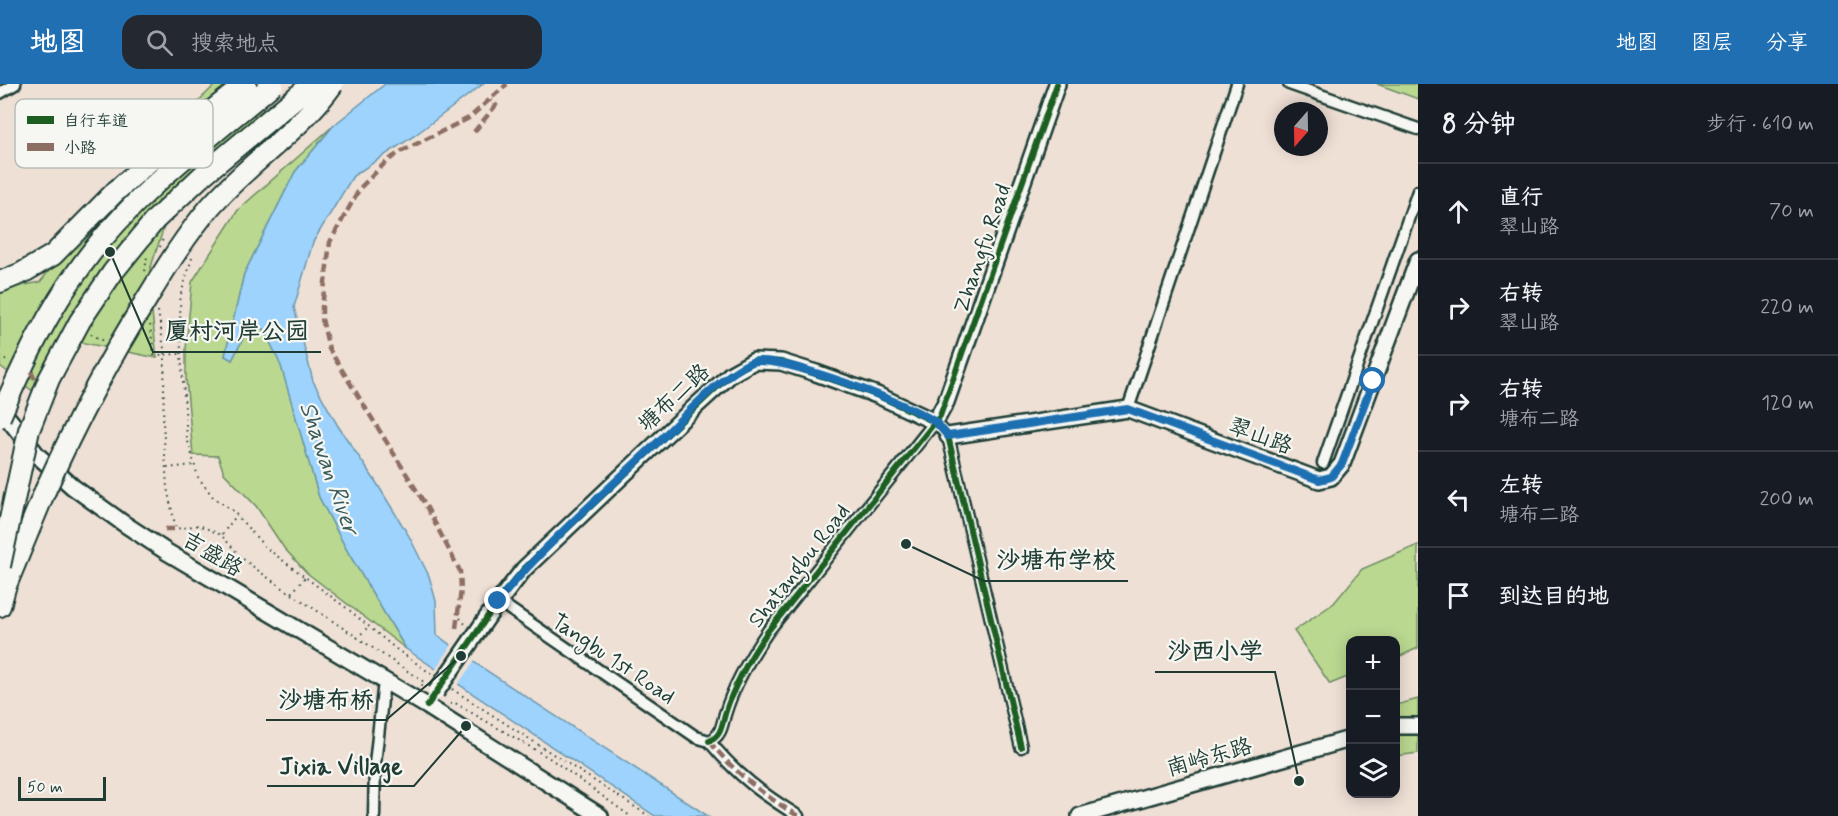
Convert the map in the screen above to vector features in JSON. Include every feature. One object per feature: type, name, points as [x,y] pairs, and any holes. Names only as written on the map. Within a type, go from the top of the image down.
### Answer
[{"type":"highway","points":[[213,110],[246,84]]},
{"type":"highway","points":[[213,135],[273,84]]},
{"type":"highway","points":[[213,166],[312,84]]},
{"type":"highway","points":[[0,606],[9,578],[70,435],[131,323],[189,233],[224,193],[321,102],[333,84]]},
{"type":"highway","points":[[0,282],[22,273],[53,255],[142,168]]},
{"type":"highway","points":[[0,417],[27,355],[82,264],[113,227],[174,168]]},
{"type":"highway","points":[[0,566],[29,430],[49,378],[80,321],[113,272],[155,220],[211,168]]},
{"type":"street","points":[[0,93],[15,84]]},
{"type":"street","name":"Zhangfu Road","points":[[935,422],[946,402],[1057,84]]},
{"type":"street","points":[[1128,409],[1237,84]]},
{"type":"street","points":[[1289,84],[1418,129]]},
{"type":"street","points":[[1323,463],[1418,191]]},
{"type":"street","name":"翠山路","points":[[948,436],[1128,409],[1319,480],[1331,477],[1337,471],[1345,455],[1418,261]]},
{"type":"street","name":"塘布二路","points":[[436,692],[496,605],[524,569],[731,374],[754,361],[781,362],[816,373],[877,395],[935,422]]},
{"type":"street","name":"吉盛路","points":[[0,408],[37,455],[74,488],[115,517],[167,552],[384,681],[436,692],[600,816]]},
{"type":"street","points":[[935,422],[948,436],[1021,747]]},
{"type":"street","name":"Shatangbu Road","points":[[709,741],[716,738],[720,732],[736,687],[755,650],[935,422]]},
{"type":"street","name":"Tangbu 1st Road","points":[[496,605],[696,737],[709,741]]},
{"type":"street","points":[[374,816],[375,764],[384,681]]},
{"type":"street","points":[[1400,726],[1418,726]]},
{"type":"street","name":"南岭东路","points":[[1080,816],[1100,813],[1346,740]]},
{"type":"street","points":[[709,741],[758,791],[798,816]]},
{"type":"path","points":[[158,254],[165,232]]},
{"type":"path","points":[[145,275],[147,255]]},
{"type":"path","points":[[193,255],[180,297],[181,354],[187,438],[198,477],[213,497],[237,515],[265,547],[396,649],[436,692],[445,706],[455,703],[550,759],[630,816]]},
{"type":"path","points":[[158,310],[165,356],[163,422],[167,488],[176,528],[199,525],[221,535],[243,559],[424,682],[420,689],[436,692],[517,730],[649,816]]},
{"type":"path","points":[[165,356],[181,354]]},
{"type":"path","points":[[166,468],[194,465]]},
{"type":"path","points":[[221,535],[237,515]]},
{"type":"path","points":[[292,593],[305,577]]},
{"type":"path","points":[[357,638],[369,626]]},
{"type":"path","points":[[517,730],[518,740]]},
{"type":"green space","points":[[216,84],[242,84],[267,114],[213,159],[213,99],[201,99]]},
{"type":"green space","points":[[1377,84],[1418,84],[1418,99]]},
{"type":"green space","points":[[334,125],[295,172],[244,274],[225,356],[232,360],[249,327],[264,329],[281,365],[319,497],[349,554],[406,649],[307,573],[284,548],[256,506],[224,473],[218,456],[193,455],[186,379],[186,349],[192,282],[238,210]]},
{"type":"green space","points":[[132,168],[203,168],[187,181],[164,227],[148,276],[157,358],[80,342],[39,396],[0,366],[0,290],[40,282]]},
{"type":"green space","points":[[1418,545],[1418,648],[1400,656],[1400,636],[1346,636],[1346,678],[1330,684],[1294,631],[1334,603],[1362,569]]},
{"type":"green space","points":[[1418,699],[1418,753],[1400,755],[1400,704]]},
{"type":"water","name":"Shawan River","points":[[385,84],[483,84],[414,136],[353,176],[313,242],[294,307],[313,381],[338,426],[409,536],[429,576],[436,601],[437,635],[481,667],[708,816],[655,816],[406,649],[349,554],[319,497],[281,366],[264,329],[249,327],[232,360],[225,356],[244,274],[295,172],[334,125]]},
{"type":"pier","points":[[453,643],[476,659],[456,687],[434,672]]},
{"type":"marked path","points":[[456,628],[461,590],[460,571],[425,504],[329,349],[322,319],[322,307],[330,242],[360,188],[386,162],[400,152],[469,118],[507,84]]},
{"type":"marked path","points":[[474,132],[496,105],[491,100]]},
{"type":"marked path","points":[[31,372],[35,379]]},
{"type":"marked path","points":[[165,529],[176,529]]},
{"type":"marked path","points":[[709,741],[750,783],[798,816]]},
{"type":"cycle path","points":[[709,741],[719,734],[738,681],[768,631],[940,416],[1057,84]]},
{"type":"cycle path","points":[[427,706],[498,601],[524,569],[731,374],[754,361],[781,362],[877,395],[935,422],[948,436],[1021,747]]},
{"type":"place","name":"厦村河岸公园","points":[[110,252]]},
{"type":"place","name":"沙塘布学校","points":[[906,544]]},
{"type":"place","name":"沙塘布桥","points":[[461,656]]},
{"type":"place","name":"Jixia Village","points":[[466,726]]},
{"type":"place","name":"沙西小学","points":[[1299,781]]},
{"type":"route","points":[[498,601],[524,569],[697,405],[731,374],[754,361],[781,362],[877,395],[935,422],[948,436],[1128,409],[1319,480],[1331,477],[1342,464],[1373,381]]}]
